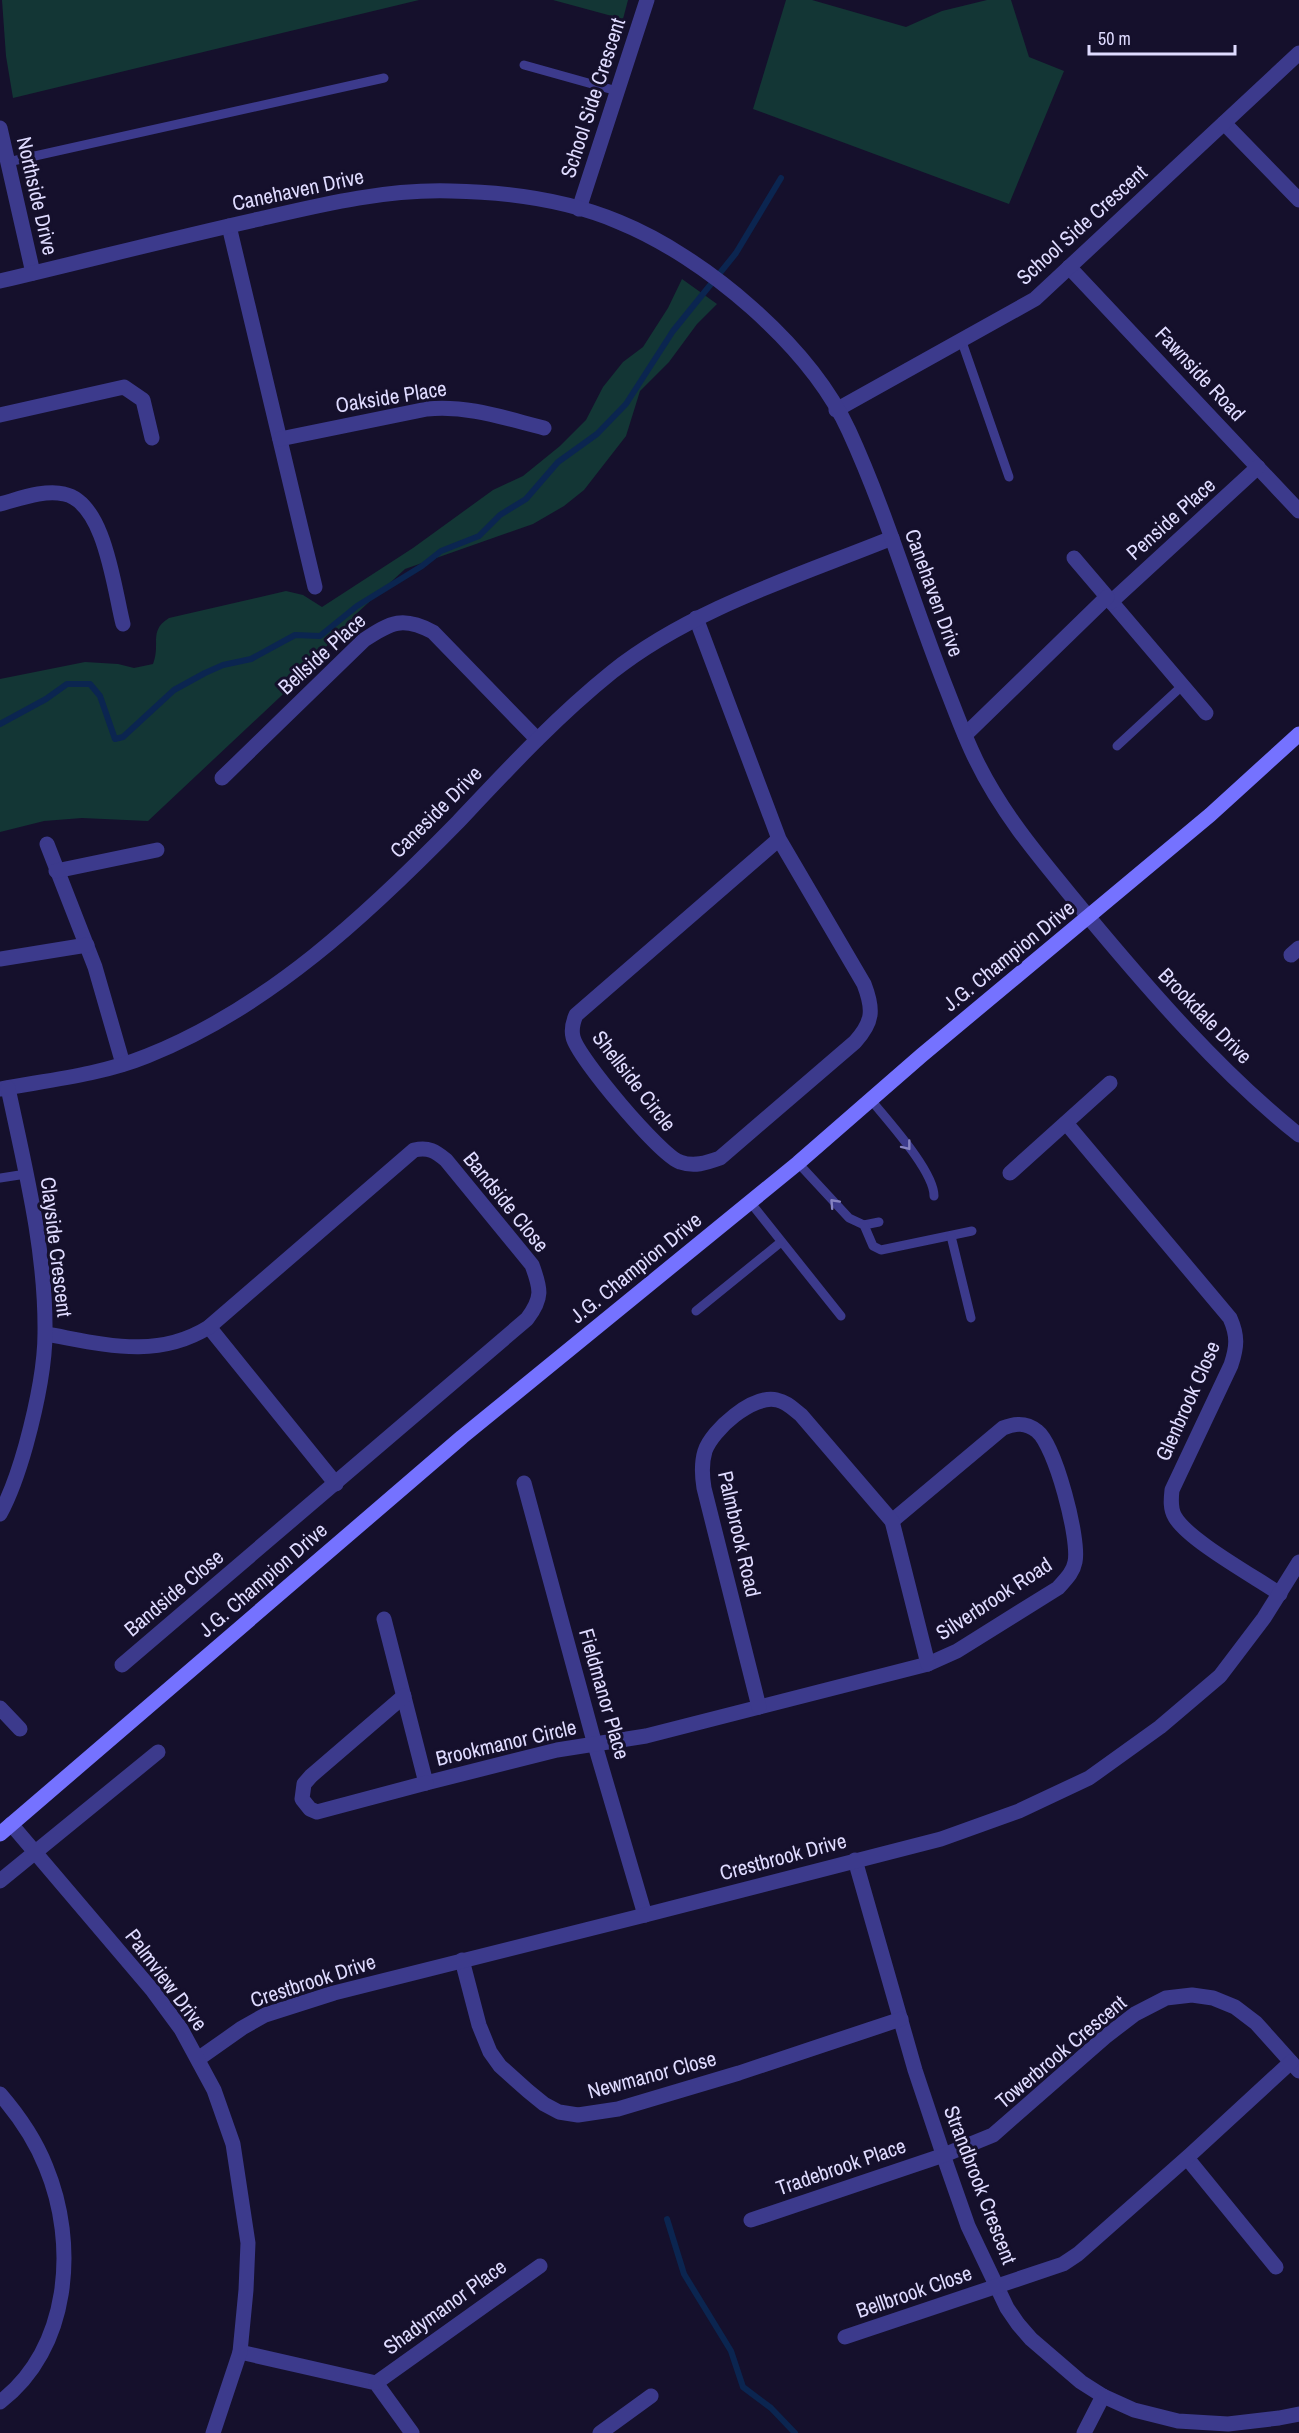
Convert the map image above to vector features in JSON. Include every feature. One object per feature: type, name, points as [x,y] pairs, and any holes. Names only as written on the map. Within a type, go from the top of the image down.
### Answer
[{"type":"main road","name":"J.G. Champion Drive","points":[[6,1829],[462,1437],[798,1164],[922,1055],[1210,815],[1299,734]]},
{"type":"street","name":"School Side Crescent","points":[[579,209],[647,0]]},
{"type":"street","name":"School Side Crescent","points":[[836,410],[962,342],[1035,299],[1299,53]]},
{"type":"street","points":[[1224,123],[1299,200]]},
{"type":"street","name":"Northside Drive","points":[[0,128],[33,273]]},
{"type":"street","name":"Canehaven Drive","points":[[0,281],[358,196],[448,190],[522,196],[579,209],[621,222],[702,269],[731,289],[789,345],[847,427],[892,538],[925,633],[975,759],[1009,817],[1089,917]]},
{"type":"street","points":[[228,226],[315,587]]},
{"type":"street","name":"Fawnside Road","points":[[1070,267],[1299,511]]},
{"type":"street","points":[[0,415],[124,387],[143,399],[152,438]]},
{"type":"street","name":"Oakside Place","points":[[280,439],[446,407],[462,407],[544,428]]},
{"type":"street","name":"Penside Place","points":[[965,735],[1109,599],[1258,467]]},
{"type":"street","points":[[0,504],[39,495],[63,493],[76,498],[87,507],[99,527],[123,624]]},
{"type":"street","name":"Caneside Drive","points":[[4,1088],[90,1073],[123,1064],[147,1056],[205,1029],[283,980],[350,926],[455,824],[537,739],[611,673],[648,645],[696,618],[892,538]]},
{"type":"street","points":[[1074,558],[1206,713]]},
{"type":"street","name":"Shellside Circle","points":[[696,618],[779,839],[864,984],[871,1002],[870,1018],[865,1031],[855,1042],[720,1158],[699,1165],[679,1162],[659,1148],[586,1060],[573,1037],[572,1024],[576,1015],[779,839]]},
{"type":"street","name":"Bellside Place","points":[[222,778],[364,640],[386,625],[404,621],[433,632],[537,739]]},
{"type":"street","points":[[46,844],[87,945],[108,1008],[123,1064]]},
{"type":"street","points":[[56,871],[157,850]]},
{"type":"street","name":"Brookdale Drive","points":[[1089,917],[1133,970],[1255,1098],[1299,1135]]},
{"type":"street","points":[[0,959],[87,945]]},
{"type":"street","points":[[1010,1173],[1110,1083]]},
{"type":"street","name":"Clayside Crescent","points":[[0,1514],[12,1492],[36,1411],[45,1334],[40,1258],[26,1174],[4,1088]]},
{"type":"street","name":"Glenbrook Close","points":[[1066,1122],[1230,1318],[1236,1331],[1237,1347],[1231,1365],[1172,1490],[1171,1507],[1174,1517],[1193,1537],[1280,1593]]},
{"type":"street","name":"Bandside Close","points":[[45,1334],[136,1347],[174,1344],[193,1337],[208,1327],[414,1150],[423,1148],[433,1150],[446,1160],[532,1265],[539,1283],[538,1305],[527,1320],[122,1665]]},
{"type":"street","points":[[208,1327],[336,1484]]},
{"type":"street","name":"Palmbrook Road","points":[[759,1707],[702,1476],[705,1450],[712,1435],[748,1406],[775,1399],[786,1403],[801,1415],[892,1521]]},
{"type":"street","name":"Silverbrook Road","points":[[596,1745],[646,1736],[928,1664],[957,1651],[1058,1588],[1070,1575],[1076,1562],[1077,1544],[1048,1444],[1039,1431],[1028,1425],[1014,1424],[990,1438],[892,1521],[928,1664]]},
{"type":"street","name":"Fieldmanor Place","points":[[524,1483],[645,1915]]},
{"type":"street","name":"Crestbrook Drive","points":[[198,2059],[242,2028],[266,2015],[334,1993],[940,1839],[1019,1811],[1089,1778],[1160,1728],[1220,1676],[1264,1618],[1299,1562]]},
{"type":"street","name":"Brookmanor Circle","points":[[384,1619],[426,1783]]},
{"type":"street","name":"Brookmanor Circle","points":[[404,1696],[304,1784],[302,1799],[310,1809],[317,1812],[511,1760],[557,1750],[596,1745]]},
{"type":"street","points":[[0,1708],[20,1729]]},
{"type":"street","points":[[0,1881],[158,1752]]},
{"type":"street","name":"Palmview Drive","points":[[6,1829],[35,1852],[153,1991],[181,2029],[214,2090],[233,2144],[241,2184],[248,2242],[240,2352],[213,2433]]},
{"type":"street","name":"Strandbrook Crescent","points":[[855,1860],[901,2019],[968,2226],[1012,2316],[1030,2339],[1081,2382],[1102,2396],[1134,2410],[1198,2428],[1299,2414]]},
{"type":"street","name":"Newmanor Close","points":[[462,1960],[479,2025],[490,2052],[500,2066],[544,2104],[568,2114],[596,2114],[618,2109],[740,2073],[901,2019]]},
{"type":"street","name":"Towerbrook Crescent","points":[[944,2155],[993,2135],[1112,2031],[1135,2014],[1166,1998],[1192,1995],[1213,1998],[1235,2007],[1256,2023],[1295,2066],[1078,2254],[1045,2272],[996,2286]]},
{"type":"street","points":[[0,2094],[26,2128],[47,2168],[59,2211],[64,2262],[58,2312],[40,2359],[24,2381],[0,2402]]},
{"type":"street","name":"Tradebrook Place","points":[[751,2220],[944,2155]]},
{"type":"street","points":[[1187,2158],[1276,2267]]},
{"type":"street","name":"Shadymanor Place","points":[[376,2383],[540,2266]]},
{"type":"street","name":"Bellbrook Close","points":[[845,2337],[996,2286]]},
{"type":"street","points":[[240,2352],[376,2383],[412,2433]]},
{"type":"street","points":[[600,2433],[651,2396]]},
{"type":"street","points":[[1084,2433],[1102,2396]]},
{"type":"lane","points":[[524,65],[617,91]]},
{"type":"lane","points":[[8,162],[384,78]]},
{"type":"lane","points":[[962,342],[1009,477]]},
{"type":"lane","points":[[1117,746],[1182,686]]},
{"type":"lane","points":[[871,1100],[928,1173],[934,1196]]},
{"type":"lane","points":[[798,1164],[849,1218],[864,1225],[879,1222]]},
{"type":"lane","points":[[0,1178],[26,1174]]},
{"type":"lane","points":[[750,1202],[841,1316]]},
{"type":"lane","points":[[864,1225],[873,1246],[881,1250],[972,1231]]},
{"type":"lane","points":[[951,1236],[970,1318]]},
{"type":"lane","points":[[696,1311],[781,1242]]},
{"type":"green space","points":[[2,0],[419,0],[13,98],[6,56]]},
{"type":"green space","points":[[553,0],[628,0],[623,19]]},
{"type":"green space","points":[[786,0],[812,0],[906,27],[942,11],[987,0],[1011,0],[1029,57],[1064,71],[1009,204],[753,109]]},
{"type":"green space","points":[[682,279],[717,304],[697,324],[669,362],[640,391],[626,436],[584,490],[564,506],[533,524],[405,569],[334,635],[314,665],[148,821],[82,818],[44,821],[0,832],[0,679],[85,662],[118,664],[134,668],[153,664],[157,633],[169,618],[286,591],[303,595],[322,607],[413,548],[493,490],[523,476],[560,446],[586,420],[603,387],[623,362],[643,347],[668,308]]},
{"type":"waterway","points":[[0,724],[46,699],[67,684],[90,684],[100,696],[115,739],[123,737],[174,690],[223,665],[251,659],[295,635],[320,636],[357,606],[422,566],[441,551],[479,536],[500,515],[526,499],[558,462],[597,434],[626,404],[673,331],[736,253],[781,178]]},
{"type":"waterway","points":[[667,2219],[684,2274],[731,2351],[743,2387],[771,2408],[795,2433]]}]
